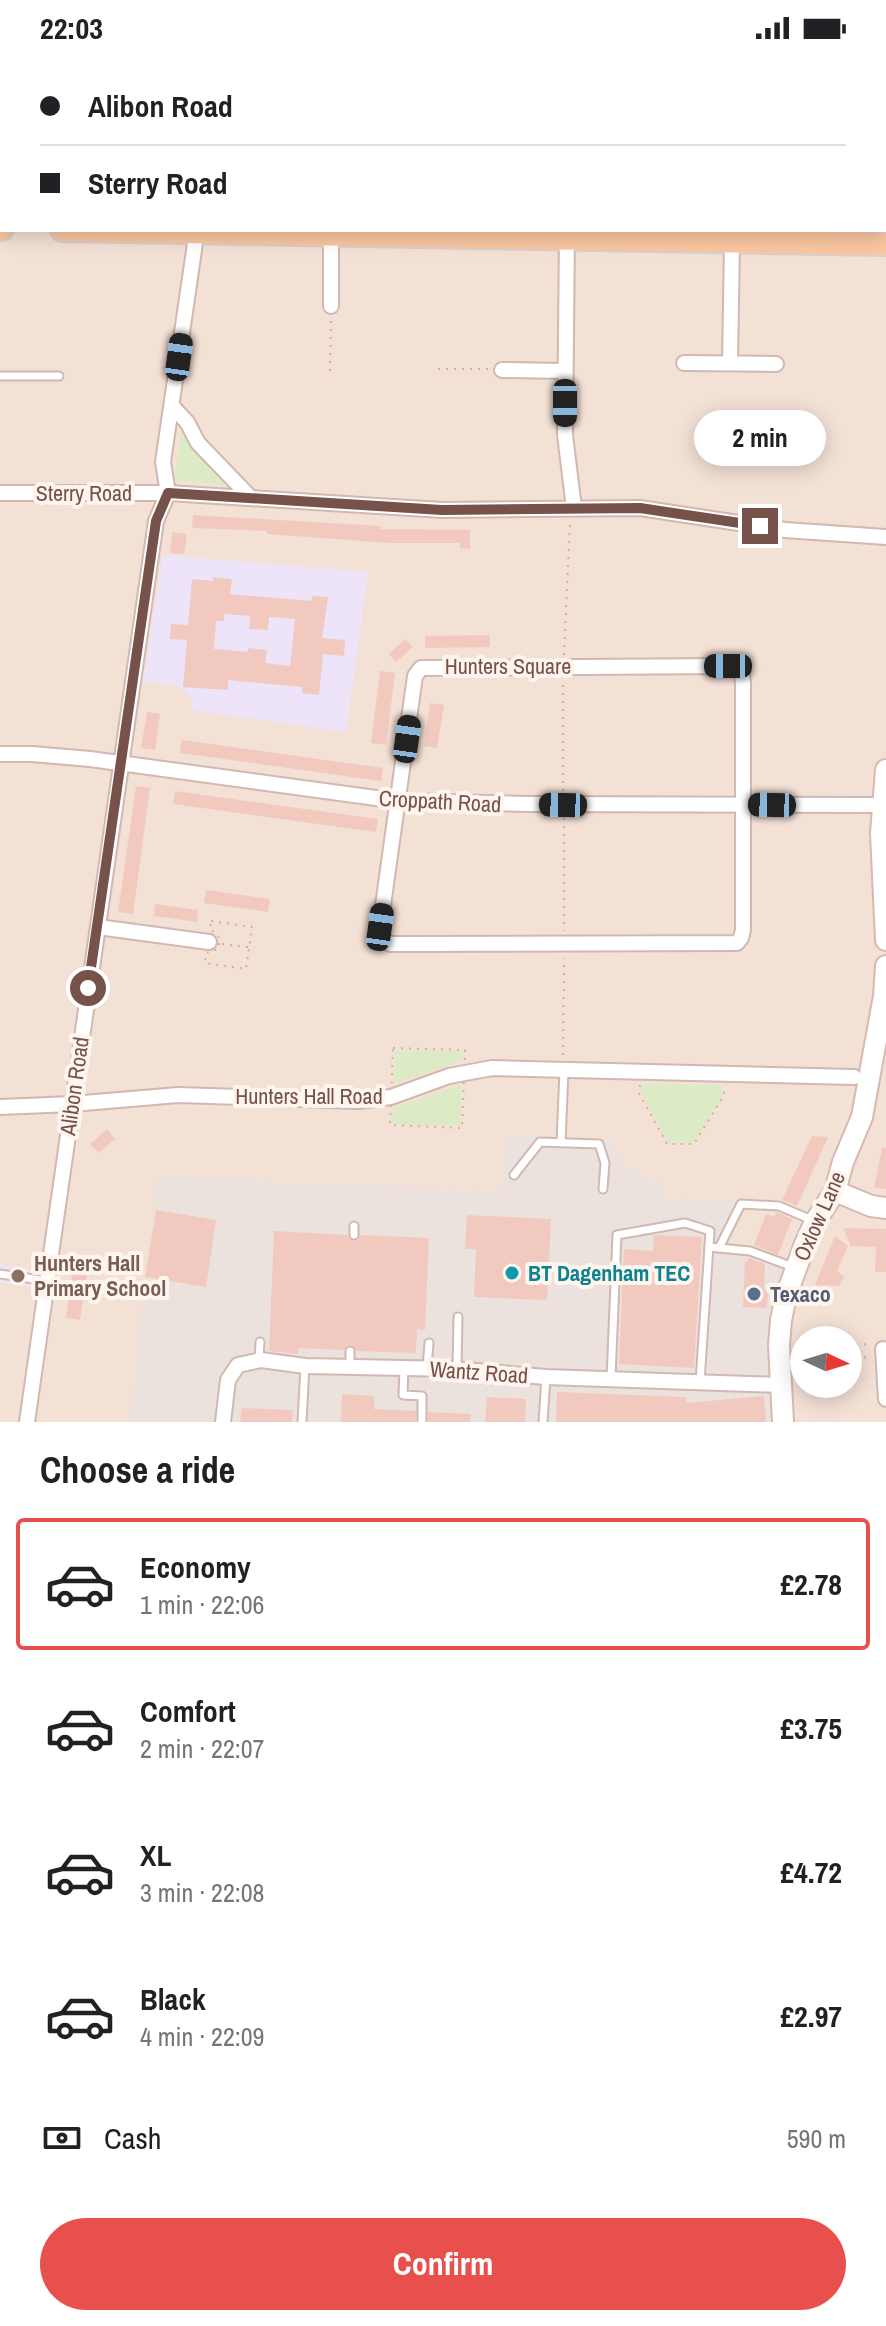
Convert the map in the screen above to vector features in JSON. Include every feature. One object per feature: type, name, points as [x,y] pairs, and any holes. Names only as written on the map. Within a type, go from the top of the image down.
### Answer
[{"type":"main road","points":[[242,232],[567,234],[732,242],[886,244]]},
{"type":"street","name":"Alibon Road","points":[[27,1422],[156,521],[168,493],[163,462],[197,232]]},
{"type":"street","points":[[331,234],[331,306]]},
{"type":"street","points":[[567,234],[565,435],[572,508]]},
{"type":"street","points":[[730,363],[732,242]]},
{"type":"street","points":[[684,363],[776,364]]},
{"type":"street","points":[[502,370],[565,371]]},
{"type":"street","points":[[172,406],[187,422],[198,443],[250,497]]},
{"type":"street","name":"Sterry Road","points":[[0,493],[168,493],[442,510],[640,508],[785,530],[886,537]]},
{"type":"street","name":"Hunters Square","points":[[564,666],[728,666],[739,669],[743,684],[741,938],[737,943],[564,944],[391,944],[382,940],[380,927],[415,676],[421,668],[564,666]]},
{"type":"street","name":"Croppath Road","points":[[0,754],[121,763],[398,801],[563,805],[883,805]]},
{"type":"street","points":[[886,770],[881,833],[886,887],[886,940]]},
{"type":"street","points":[[98,927],[214,943]]},
{"type":"street","name":"Oxlow Lane","points":[[783,1422],[779,1345],[781,1320],[795,1268],[815,1222],[835,1191],[843,1162],[862,1117],[886,984],[886,966]]},
{"type":"street","name":"Hunters Hall Road","points":[[0,1107],[178,1095],[358,1101],[391,1097],[449,1076],[492,1068],[854,1077]]},
{"type":"street","points":[[835,1191],[871,1206],[886,1208]]},
{"type":"street","points":[[883,1353],[886,1399]]},
{"type":"street","points":[[223,1422],[228,1380],[238,1365],[259,1361]]},
{"type":"street","name":"Wantz Road","points":[[259,1361],[305,1366],[457,1369],[546,1377],[781,1385]]},
{"type":"lane","points":[[0,376],[59,376]]},
{"type":"lane","points":[[561,1143],[564,1070]]},
{"type":"lane","points":[[514,1175],[540,1142],[599,1144],[605,1163],[603,1189]]},
{"type":"lane","points":[[719,1248],[741,1204],[779,1206],[815,1222]]},
{"type":"lane","points":[[611,1379],[617,1235],[685,1223],[710,1231],[700,1382]]},
{"type":"lane","points":[[709,1247],[750,1251],[795,1268]]},
{"type":"lane","points":[[0,1274],[47,1281]]},
{"type":"lane","points":[[457,1369],[458,1317]]},
{"type":"lane","points":[[259,1361],[260,1342]]},
{"type":"lane","points":[[427,1368],[429,1343]]},
{"type":"lane","points":[[350,1351],[350,1367]]},
{"type":"lane","points":[[302,1422],[305,1366]]},
{"type":"lane","points":[[404,1368],[403,1395],[422,1396],[422,1422]]},
{"type":"lane","points":[[543,1422],[546,1377]]},
{"type":"path","points":[[330,371],[331,306]]},
{"type":"path","points":[[438,369],[502,370]]},
{"type":"path","points":[[564,1070],[564,666],[572,508]]},
{"type":"path","points":[[211,921],[252,927],[246,969],[205,963],[206,953],[218,949],[214,943],[216,933],[210,930],[211,921]]},
{"type":"path","points":[[214,943],[249,948]]},
{"type":"path","points":[[640,1072],[639,1093],[667,1144],[694,1144],[724,1095],[725,1074]]},
{"type":"path","points":[[862,1344],[882,1343],[883,1353],[862,1357]]},
{"type":"shaded area","points":[[0,232],[886,232],[886,1422],[773,1422],[758,1256],[720,1253],[744,1202],[663,1198],[655,1183],[629,1166],[610,1139],[507,1137],[507,1150],[502,1151],[501,1191],[159,1176],[129,1422],[0,1422]]},
{"type":"shaded area","points":[[163,555],[368,572],[346,732],[192,710],[193,700],[181,687],[143,681]]},
{"type":"shaded area","points":[[507,1136],[610,1139],[629,1166],[655,1183],[664,1183],[664,1198],[745,1201],[721,1253],[758,1256],[790,1268],[773,1422],[129,1422],[158,1176],[501,1191],[502,1150],[507,1150]]},
{"type":"shaded area","name":"Hunters Hall Primary School","points":[[0,1264],[36,1270],[34,1287],[0,1282]]},
{"type":"green space","points":[[182,429],[201,459],[226,481],[224,485],[174,480]]},
{"type":"green space","points":[[395,1050],[461,1051],[462,1061],[393,1084]]},
{"type":"green space","points":[[642,1084],[723,1085],[723,1096],[694,1143],[668,1142],[641,1093]]},
{"type":"green space","points":[[462,1085],[460,1126],[391,1124],[392,1108]]},
{"type":"building","points":[[193,515],[381,526],[381,529],[470,530],[470,549],[460,548],[460,543],[390,543],[267,534],[267,531],[192,528]]},
{"type":"building","points":[[172,532],[187,534],[184,554],[170,553]]},
{"type":"building","points":[[213,577],[232,579],[230,594],[312,601],[312,596],[328,597],[322,638],[345,640],[344,656],[323,654],[319,695],[302,693],[302,687],[228,680],[228,690],[183,687],[187,640],[170,639],[171,624],[188,625],[192,579],[213,581]],"holes":[[[224,614],[250,616],[249,629],[268,630],[269,617],[295,619],[290,666],[265,663],[267,650],[214,649],[216,621],[224,621]]]},
{"type":"building","points":[[490,635],[490,647],[425,648],[425,636]]},
{"type":"building","points":[[405,639],[413,647],[396,662],[389,654]]},
{"type":"building","points":[[380,671],[395,673],[386,745],[371,743]]},
{"type":"building","points":[[430,703],[444,705],[437,748],[424,746]]},
{"type":"building","points":[[147,712],[160,714],[155,750],[141,748]]},
{"type":"building","points":[[182,740],[383,768],[381,781],[180,753]]},
{"type":"building","points":[[136,786],[150,788],[133,914],[118,912]]},
{"type":"building","points":[[175,791],[378,819],[376,832],[173,804]]},
{"type":"building","points":[[206,890],[270,899],[268,912],[204,903]]},
{"type":"building","points":[[155,904],[198,910],[197,922],[154,916]]},
{"type":"building","points":[[107,1129],[115,1139],[99,1153],[90,1144]]},
{"type":"building","points":[[812,1136],[828,1137],[797,1206],[782,1200]]},
{"type":"building","points":[[882,1148],[886,1148],[886,1189],[874,1188]]},
{"type":"building","points":[[156,1210],[216,1220],[206,1287],[145,1277]]},
{"type":"building","points":[[776,1212],[792,1219],[778,1255],[754,1245],[766,1214],[775,1217]]},
{"type":"building","name":"BT Dagenham TEC","points":[[467,1215],[551,1219],[547,1300],[474,1297],[476,1249],[465,1249]]},
{"type":"building","points":[[843,1228],[886,1229],[886,1272],[875,1272],[876,1247],[851,1246]]},
{"type":"building","points":[[274,1231],[348,1235],[353,1241],[358,1240],[360,1235],[429,1238],[425,1330],[417,1329],[416,1353],[356,1351],[351,1345],[344,1350],[298,1348],[298,1354],[269,1351]]},
{"type":"building","points":[[654,1235],[702,1237],[694,1368],[619,1364],[624,1249],[653,1251]]},
{"type":"building","points":[[835,1236],[848,1246],[837,1271],[844,1277],[839,1286],[815,1285]]},
{"type":"building","points":[[749,1258],[765,1264],[767,1308],[743,1307],[745,1261]]},
{"type":"building","points":[[74,1259],[89,1261],[80,1320],[66,1318]]},
{"type":"building","points":[[557,1392],[686,1397],[686,1403],[764,1396],[766,1422],[556,1422]]},
{"type":"building","points":[[342,1394],[374,1396],[374,1409],[416,1411],[416,1422],[341,1422]]},
{"type":"building","points":[[487,1397],[526,1399],[525,1422],[485,1422]]},
{"type":"building","points":[[242,1408],[293,1410],[292,1422],[240,1422]]},
{"type":"building","points":[[428,1412],[471,1414],[470,1422],[428,1422]]},
{"type":"place","name":"BT Dagenham TEC","points":[[512,1273]]},
{"type":"place","name":"Hunters Hall Primary School","points":[[18,1276]]},
{"type":"place","name":"Texaco","points":[[754,1294]]},
{"type":"route","points":[[88,988],[156,521],[168,493],[442,510],[640,508],[760,526]]}]
